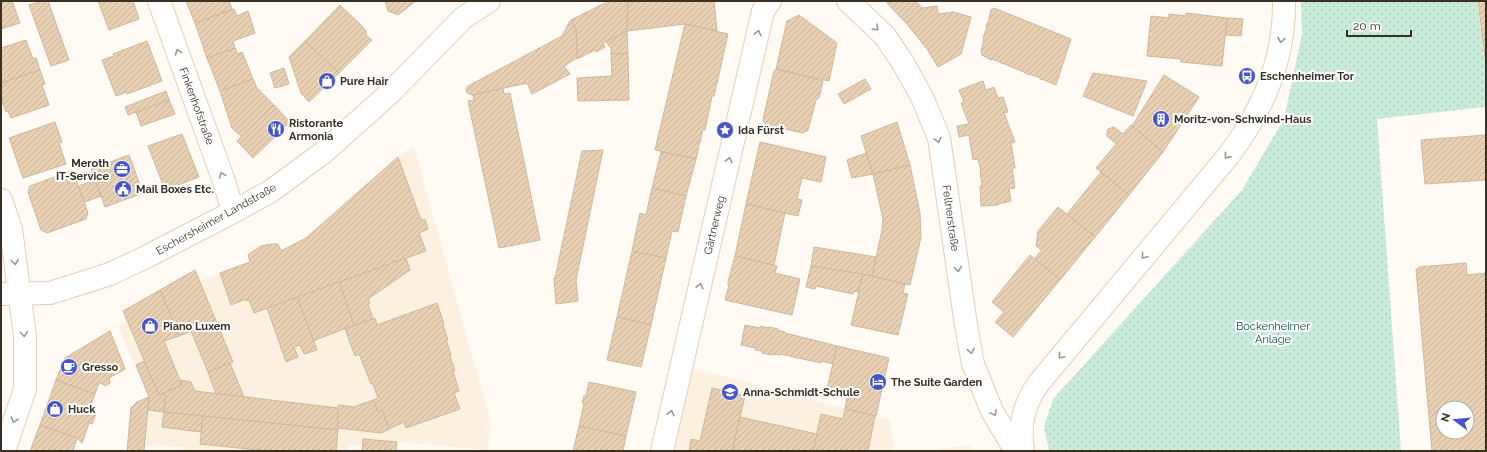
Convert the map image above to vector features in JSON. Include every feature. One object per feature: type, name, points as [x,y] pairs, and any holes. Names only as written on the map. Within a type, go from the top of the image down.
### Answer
[{"type":"street","name":"Finkenhofstraße","points":[[159,1],[225,184],[233,212]]},
{"type":"street","name":"Eschersheimer Landstraße","points":[[10,295],[50,293],[110,274],[233,212],[271,190],[324,152],[390,93],[463,18],[489,1]]},
{"type":"street","name":"Gärtnerweg","points":[[662,451],[763,11],[770,1]]},
{"type":"street","name":"Fellnerstraße","points":[[848,1],[885,36],[903,63],[922,97],[939,138],[973,364],[992,411],[1011,442],[1022,451]]},
{"type":"street","points":[[1022,451],[1021,437],[1025,409],[1029,397],[1038,384],[1229,155],[1249,126],[1263,100],[1276,64],[1282,33],[1284,1]]},
{"type":"street","points":[[1,200],[11,229],[10,295],[25,336],[25,388],[4,451]]},
{"type":"shaded area","points":[[414,147],[491,423],[488,450],[364,439],[363,447],[348,445],[348,451],[184,451],[185,447],[145,445],[149,397],[118,326],[127,321],[123,311],[195,270],[200,281],[250,262],[248,255],[261,246],[278,244],[281,251],[306,238],[398,157]]},
{"type":"shaded area","name":"Anna-Schmidt-Schule","points":[[682,365],[890,420],[894,451],[662,451]]},
{"type":"shaded area","points":[[969,445],[973,451],[927,451]]},
{"type":"green space","name":"Bockenheimer Anlage","points":[[1301,1],[1477,1],[1486,68],[1486,107],[1377,119],[1401,451],[1049,451],[1044,427],[1053,399],[1242,190],[1284,119],[1302,34]]},
{"type":"building","points":[[1,1],[12,1],[20,23],[1,29]]},
{"type":"building","points":[[42,1],[48,1],[69,60],[51,66],[29,5]]},
{"type":"building","points":[[98,1],[133,1],[139,19],[109,30]]},
{"type":"building","points":[[186,1],[229,1],[232,9],[195,23]]},
{"type":"building","points":[[385,1],[416,1],[398,15],[388,11]]},
{"type":"building","points":[[609,1],[628,1],[627,31],[603,43],[605,47],[577,59],[576,29],[571,20]]},
{"type":"building","points":[[628,1],[714,1],[717,31],[685,24],[627,31]]},
{"type":"building","points":[[890,1],[915,1],[923,8],[906,23],[887,3]]},
{"type":"building","points":[[1478,1],[1486,1],[1486,65]]},
{"type":"building","points":[[340,5],[363,27],[366,35],[372,40],[339,73],[305,41]]},
{"type":"building","points":[[937,6],[938,14],[953,12],[971,17],[961,54],[938,67],[927,49],[906,23],[923,8]]},
{"type":"building","points":[[994,8],[1071,39],[1056,85],[1042,79],[1041,80],[1038,77],[1028,75],[1000,62],[991,60],[982,55],[981,52],[986,26],[991,10]]},
{"type":"building","points":[[234,9],[237,16],[248,11],[255,33],[233,41],[235,48],[207,58],[195,23]]},
{"type":"building","points":[[1186,13],[1227,18],[1222,66],[1181,62],[1181,59],[1147,56],[1151,16],[1169,18],[1169,14],[1186,16]]},
{"type":"building","points":[[799,15],[837,43],[829,81],[776,69],[787,21]]},
{"type":"building","points":[[1227,18],[1243,19],[1241,36],[1226,35]]},
{"type":"building","points":[[570,21],[576,29],[577,58],[564,66],[570,74],[532,94],[527,83],[473,95],[467,93],[466,89],[468,86],[562,36]]},
{"type":"building","points":[[685,24],[728,34],[714,96],[712,96],[705,130],[703,129],[696,159],[655,150]]},
{"type":"building","points":[[627,31],[628,54],[611,54],[611,48],[606,42]]},
{"type":"building","points":[[26,40],[33,59],[36,58],[40,70],[1,83],[1,48]]},
{"type":"building","points":[[147,41],[162,81],[127,94],[127,92],[116,96],[102,60],[114,56],[113,54]]},
{"type":"building","points":[[305,41],[339,73],[309,102],[301,93],[289,57]]},
{"type":"building","points":[[235,48],[238,54],[242,52],[253,79],[220,91],[207,58]]},
{"type":"building","points":[[611,54],[628,54],[629,100],[578,101],[577,78],[612,76]]},
{"type":"building","points":[[284,68],[289,84],[275,88],[270,73]]},
{"type":"building","points":[[776,69],[823,81],[808,130],[803,133],[766,125],[763,120],[774,71]]},
{"type":"building","points":[[40,70],[45,84],[42,85],[49,105],[11,118],[8,111],[6,112],[1,99],[1,83]]},
{"type":"building","points":[[1093,73],[1147,81],[1133,116],[1083,96]]},
{"type":"building","name":"Moritz-von-Schwind-Haus","points":[[1164,75],[1199,97],[1163,152],[1132,126]]},
{"type":"building","points":[[253,79],[257,88],[274,105],[242,137],[232,128],[220,91]]},
{"type":"building","points":[[865,79],[871,89],[844,104],[838,94]]},
{"type":"building","points":[[983,81],[986,90],[994,87],[998,98],[1003,97],[1008,112],[1004,113],[1015,142],[1011,143],[1015,168],[1012,168],[1015,188],[1009,189],[1011,201],[998,205],[981,206],[980,186],[982,186],[981,171],[978,159],[973,160],[969,135],[959,137],[957,126],[969,124],[961,103],[964,102],[959,90]]},
{"type":"building","points":[[503,88],[504,94],[510,93],[540,240],[499,248],[468,101],[474,100],[473,95]]},
{"type":"building","points":[[166,91],[169,100],[128,115],[125,107]]},
{"type":"building","points":[[169,100],[175,114],[141,126],[136,112]]},
{"type":"building","points":[[274,105],[290,122],[253,158],[237,141]]},
{"type":"building","points":[[55,122],[62,142],[59,143],[66,164],[23,178],[9,138]]},
{"type":"building","points":[[897,122],[910,165],[873,174],[861,136]]},
{"type":"building","points":[[1131,125],[1163,152],[1129,195],[1096,168],[1116,144],[1107,136],[1108,129],[1114,127],[1123,134]]},
{"type":"building","points":[[182,134],[199,177],[165,190],[148,146]]},
{"type":"building","points":[[1486,135],[1486,180],[1425,184],[1421,140]]},
{"type":"building","points":[[760,142],[826,157],[821,182],[802,178],[797,199],[802,200],[798,216],[746,204]]},
{"type":"building","points":[[603,150],[576,280],[578,301],[556,304],[554,278],[582,151]]},
{"type":"building","points":[[661,152],[696,159],[686,196],[652,188]]},
{"type":"building","points":[[866,153],[873,174],[852,178],[847,160]]},
{"type":"building","points":[[129,155],[143,193],[105,207],[91,169]]},
{"type":"building","points":[[398,157],[421,220],[425,219],[428,229],[419,233],[426,251],[254,313],[249,300],[246,301],[246,299],[231,305],[220,273],[250,262],[248,255],[261,246],[278,244],[281,251],[306,238]]},
{"type":"building","points":[[910,165],[920,213],[921,237],[910,285],[872,276],[883,219],[873,174]]},
{"type":"building","points":[[68,172],[74,175],[88,213],[86,219],[47,233],[41,230],[28,192],[30,186]]},
{"type":"building","points":[[1101,172],[1129,195],[1095,237],[1067,214]]},
{"type":"building","points":[[95,180],[101,196],[85,202],[78,186]]},
{"type":"building","points":[[652,188],[686,196],[678,232],[672,231],[666,258],[632,251],[640,213],[646,215]]},
{"type":"building","points":[[746,204],[785,213],[774,265],[735,256]]},
{"type":"building","points":[[1058,207],[1095,237],[1060,280],[1034,259],[1042,250],[1036,246],[1038,231]]},
{"type":"building","points":[[814,247],[876,257],[872,276],[811,266]]},
{"type":"building","points":[[632,251],[666,258],[651,325],[617,317]]},
{"type":"building","points":[[1030,255],[1060,280],[1013,337],[995,322],[1004,312],[992,302]]},
{"type":"building","points":[[735,256],[777,266],[775,273],[800,279],[792,315],[725,300]]},
{"type":"building","points":[[406,258],[410,270],[368,299],[370,303],[368,304],[373,319],[354,325],[339,282]]},
{"type":"building","points":[[1466,263],[1467,275],[1486,273],[1486,451],[1432,451],[1416,269],[1419,269],[1419,267]]},
{"type":"building","points":[[811,266],[863,274],[858,292],[854,291],[853,294],[816,286],[815,289],[806,287]]},
{"type":"building","points":[[195,270],[233,362],[208,372],[191,331],[179,336],[160,290]]},
{"type":"building","points":[[863,274],[905,284],[903,293],[908,294],[898,335],[851,325]]},
{"type":"building","points":[[339,282],[354,325],[313,341],[297,297]]},
{"type":"building","points":[[160,290],[179,336],[164,341],[182,385],[159,395],[123,311]]},
{"type":"building","points":[[297,297],[317,350],[304,354],[300,345],[294,347],[298,357],[286,362],[267,308]]},
{"type":"building","points":[[437,303],[444,324],[443,325],[448,340],[446,340],[455,371],[453,371],[459,391],[454,393],[460,409],[406,428],[404,422],[389,429],[382,410],[378,412],[373,400],[378,398],[373,384],[371,384],[359,354],[355,356],[345,329],[375,318],[377,325]]},
{"type":"building","points":[[617,317],[651,325],[641,367],[607,360]]},
{"type":"building","points":[[745,325],[778,329],[777,330],[785,333],[837,346],[833,364],[821,361],[821,363],[780,354],[772,355],[762,353],[762,351],[755,350],[756,348],[741,345]]},
{"type":"building","points":[[110,331],[125,369],[109,378],[110,383],[105,386],[101,383],[98,385],[95,394],[56,380],[65,358]]},
{"type":"building","points":[[837,346],[889,358],[876,416],[845,409],[847,398],[826,393]]},
{"type":"building","points":[[144,361],[159,395],[164,393],[166,396],[164,412],[148,410],[149,397],[136,365]]},
{"type":"building","points":[[230,363],[244,397],[216,394],[208,372]]},
{"type":"building","points":[[56,380],[95,394],[88,411],[96,414],[92,424],[89,423],[82,443],[77,438],[40,425]]},
{"type":"building","points":[[181,380],[191,382],[195,391],[338,408],[338,430],[164,412],[166,396],[164,393],[182,385]]},
{"type":"building","points":[[589,382],[636,392],[626,436],[579,426],[584,403],[582,403],[584,396],[586,396]]},
{"type":"building","points":[[712,388],[745,396],[732,451],[689,451],[691,439],[700,441]]},
{"type":"building","points":[[149,397],[144,451],[127,451],[131,408],[137,402]]},
{"type":"building","points":[[373,400],[378,412],[382,410],[389,429],[381,433],[338,428],[338,405],[354,407]]},
{"type":"building","points":[[845,409],[875,416],[868,451],[813,451],[821,414],[843,419]]},
{"type":"building","points":[[164,412],[203,416],[201,432],[162,427]]},
{"type":"building","points":[[203,416],[338,430],[336,451],[267,451],[200,444]]},
{"type":"building","points":[[740,417],[817,434],[813,451],[742,451],[733,449]]},
{"type":"building","points":[[40,425],[77,438],[73,451],[30,451]]},
{"type":"building","points":[[579,426],[626,436],[623,451],[573,451]]},
{"type":"building","points":[[363,439],[397,442],[396,451],[362,451]]},
{"type":"place","name":"Eschenheimer Tor","points":[[1247,76]]},
{"type":"place","name":"Pure Hair","points":[[327,81]]},
{"type":"place","name":"Moritz-von-Schwind-Haus","points":[[1161,119]]},
{"type":"place","name":"Ristorante Armonia","points":[[276,129]]},
{"type":"place","name":"Ida Fürst","points":[[725,130]]},
{"type":"place","name":"Meroth IT-Service","points":[[122,169]]},
{"type":"place","name":"Mail Boxes Etc.","points":[[123,189]]},
{"type":"place","name":"Piano Luxem","points":[[150,326]]},
{"type":"place","name":"Gresso","points":[[69,367]]},
{"type":"place","name":"The Suite Garden","points":[[878,382]]},
{"type":"place","name":"Anna-Schmidt-Schule","points":[[730,392]]},
{"type":"place","name":"Huck","points":[[55,409]]}]
